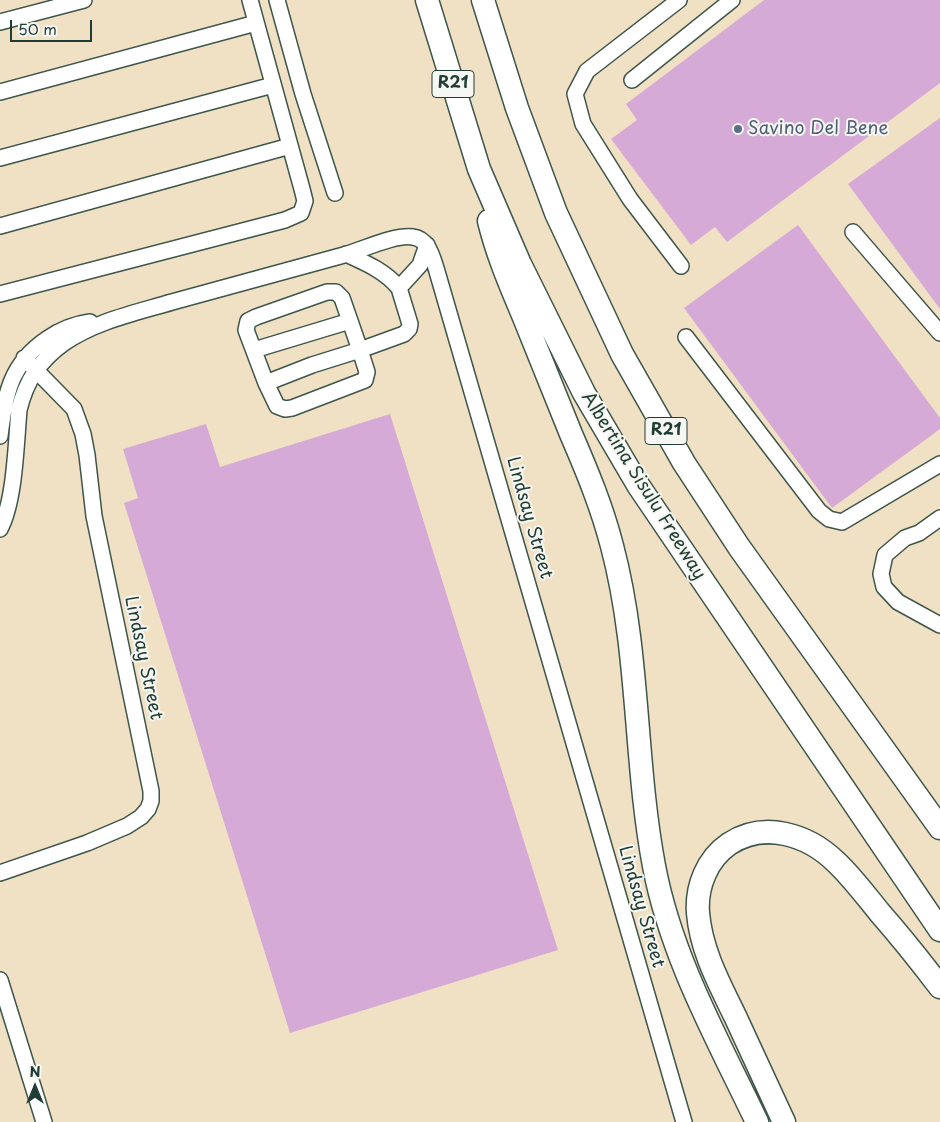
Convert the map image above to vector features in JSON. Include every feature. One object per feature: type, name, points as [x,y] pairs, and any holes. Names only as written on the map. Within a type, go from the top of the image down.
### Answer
[{"type":"highway","name":"Albertina Sisulu Freeway","points":[[427,0],[479,169],[520,264],[584,393],[638,485],[940,930]]},
{"type":"highway","name":"R21","points":[[482,0],[517,108],[556,213],[622,354],[684,462],[739,547],[938,824]]},
{"type":"highway","points":[[479,169],[485,208],[494,241],[511,289],[601,505],[616,561],[629,628],[647,822],[654,867],[664,904],[692,985],[757,1122]]},
{"type":"highway","points":[[784,1122],[724,993],[703,941],[698,910],[699,890],[707,869],[719,852],[737,839],[764,832],[793,835],[831,857],[844,869],[940,987]]},
{"type":"highway","points":[[724,993],[751,1040],[792,1122]]},
{"type":"street","points":[[0,22],[84,0]]},
{"type":"street","points":[[0,294],[285,220],[301,213],[305,201],[250,0]]},
{"type":"street","points":[[277,0],[303,94],[335,193]]},
{"type":"street","points":[[679,0],[587,72],[575,94],[583,124],[630,199],[681,266]]},
{"type":"street","points":[[632,80],[732,0]]},
{"type":"street","points":[[0,92],[256,22]]},
{"type":"street","points":[[0,158],[273,85]]},
{"type":"street","points":[[0,226],[290,146]]},
{"type":"street","points":[[853,232],[940,333]]},
{"type":"street","points":[[0,436],[4,403],[16,370],[24,358],[45,340],[60,331],[86,323],[109,320],[402,237],[418,238],[427,245],[420,265],[399,288]]},
{"type":"street","name":"Lindsay Street","points":[[427,245],[436,268],[684,1122]]},
{"type":"street","points":[[266,383],[406,333],[410,324],[399,288],[391,278],[369,264],[346,254]]},
{"type":"street","points":[[327,292],[336,292],[342,298],[350,321],[367,372],[365,380],[292,408],[285,409],[277,406],[246,330],[248,321],[256,316],[327,292]]},
{"type":"street","points":[[0,529],[10,499],[22,396],[35,370],[42,361],[65,342],[109,320]]},
{"type":"street","points":[[254,350],[350,321]]},
{"type":"street","points":[[686,337],[819,511],[829,519],[842,522],[940,464]]},
{"type":"street","name":"Lindsay Street","points":[[0,873],[87,843],[127,826],[141,817],[148,809],[151,801],[151,791],[94,516],[83,434],[74,409],[24,358]]},
{"type":"street","points":[[940,518],[919,533],[905,538],[885,555],[881,574],[884,587],[898,602],[940,625]]},
{"type":"street","points":[[0,980],[44,1122]]},
{"type":"building","points":[[764,0],[940,0],[940,83],[727,242],[715,227],[691,245],[611,139],[637,120],[626,104]]},
{"type":"building","points":[[940,118],[940,309],[848,184]]},
{"type":"building","points":[[798,225],[940,418],[940,429],[832,508],[684,308]]},
{"type":"building","points":[[390,414],[558,950],[290,1033],[124,503],[138,498],[123,449],[206,424],[220,467]]},
{"type":"place","name":"Savino Del Bene","points":[[738,129]]}]
